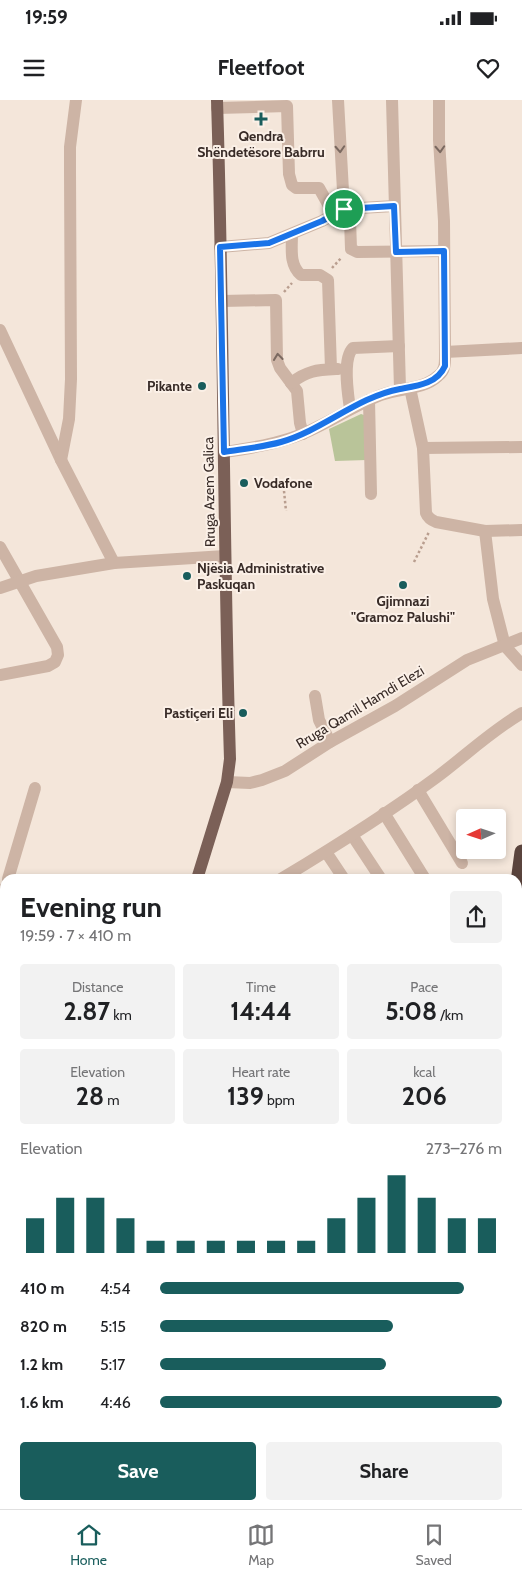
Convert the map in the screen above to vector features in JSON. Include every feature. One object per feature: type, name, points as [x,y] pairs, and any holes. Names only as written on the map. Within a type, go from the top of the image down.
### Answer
[{"type":"highway","points":[[519,874],[522,852]]},
{"type":"main road","name":"Rruga Azem Galica","points":[[198,874],[227,782],[230,759],[217,104]]},
{"type":"street","points":[[61,460],[70,411],[72,328],[70,147],[76,100]]},
{"type":"street","points":[[338,100],[338,211]]},
{"type":"street","points":[[392,100],[399,346],[405,389],[423,448],[426,512],[431,520],[485,531],[522,530]]},
{"type":"street","points":[[224,452],[282,442],[303,434],[382,394],[405,389],[436,378],[442,373],[445,366],[444,251],[439,100]]},
{"type":"street","points":[[217,104],[264,103],[287,106],[289,174],[292,185],[296,188],[318,188],[338,211],[350,219],[351,249],[357,252],[444,251]]},
{"type":"street","points":[[220,247],[269,243],[322,221],[338,211],[394,206]]},
{"type":"street","points":[[292,234],[294,267],[301,275],[324,276],[328,280],[331,369]]},
{"type":"street","points":[[222,301],[276,300],[278,360],[280,368],[297,391],[303,434]]},
{"type":"street","points":[[0,330],[61,460],[114,563]]},
{"type":"street","points":[[350,409],[347,368],[348,358],[353,348],[399,346]]},
{"type":"street","points":[[445,352],[522,348]]},
{"type":"street","points":[[291,383],[304,374],[347,368]]},
{"type":"street","points":[[369,400],[371,494]]},
{"type":"street","points":[[423,448],[522,446]]},
{"type":"street","points":[[485,531],[493,599],[505,646],[522,665]]},
{"type":"street","points":[[0,547],[57,647],[58,655],[55,662],[48,666],[0,675]]},
{"type":"street","points":[[0,588],[20,581],[72,569],[114,563],[225,556]]},
{"type":"street","name":"Rruga Qamil Hamdi Elezi","points":[[227,782],[250,783],[285,771],[330,742],[395,706],[467,660],[522,638]]},
{"type":"street","points":[[315,696],[319,720],[330,742]]},
{"type":"street","points":[[289,874],[326,852],[418,790],[505,723],[522,713]]},
{"type":"street","points":[[9,874],[35,788]]},
{"type":"street","points":[[418,790],[462,863]]},
{"type":"street","points":[[384,813],[422,874]]},
{"type":"street","points":[[352,835],[378,874]]},
{"type":"street","points":[[326,852],[341,874]]},
{"type":"path","points":[[324,276],[351,249]]},
{"type":"path","points":[[276,300],[301,275]]},
{"type":"path","points":[[284,491],[286,511]]},
{"type":"path","points":[[414,562],[427,539],[431,520]]},
{"type":"green space","points":[[361,414],[364,415],[367,460],[335,461],[329,429]]},
{"type":"place","name":"Qendra Shëndetësore Babrru","points":[[261,119]]},
{"type":"place","name":"Pikante","points":[[202,386]]},
{"type":"place","name":"Vodafone","points":[[244,483]]},
{"type":"place","name":"Njësia Administrative Paskuqan","points":[[187,576]]},
{"type":"place","name":"Gjimnazi \"Gramoz Palushi\"","points":[[403,585]]},
{"type":"place","name":"Pastiçeri Eli","points":[[243,713]]},
{"type":"route","points":[[394,206],[396,252],[444,251],[445,366],[442,373],[426,383],[382,394],[303,434],[282,442],[224,452],[220,247],[269,243],[322,221],[333,213],[344,209],[394,206]]}]
